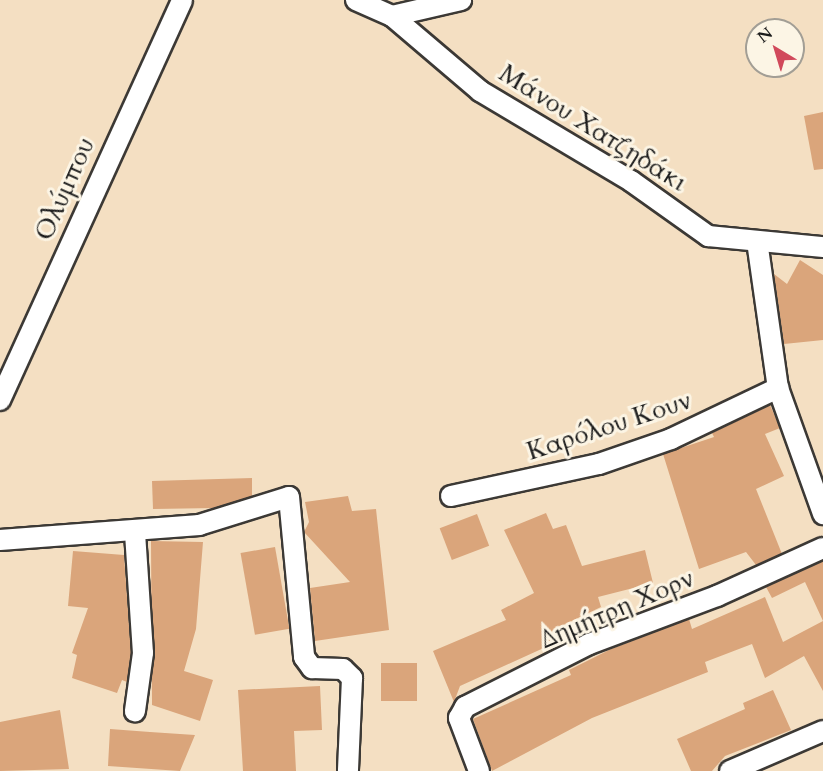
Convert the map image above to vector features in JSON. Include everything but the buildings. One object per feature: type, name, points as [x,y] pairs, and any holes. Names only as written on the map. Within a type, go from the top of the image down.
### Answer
[{"type":"street","name":"Ολύμπου","points":[[0,400],[182,0]]},
{"type":"street","name":"Μάνου Χατζηδάκι","points":[[356,0],[392,16],[480,91],[641,188],[708,236],[823,247]]},
{"type":"street","points":[[392,16],[461,0]]},
{"type":"street","points":[[757,241],[778,388],[823,514]]},
{"type":"street","name":"Καρόλου Κουν","points":[[451,496],[599,464],[671,440],[778,388]]},
{"type":"street","points":[[0,540],[135,533],[222,520],[289,496],[304,657],[312,668],[343,669],[352,678],[348,771]]},
{"type":"street","points":[[135,533],[143,654],[135,711]]},
{"type":"street","name":"Δημήτρη Χορν","points":[[479,771],[459,718],[465,707],[589,644],[717,596],[823,548]]},
{"type":"street","points":[[730,771],[823,731]]}]
